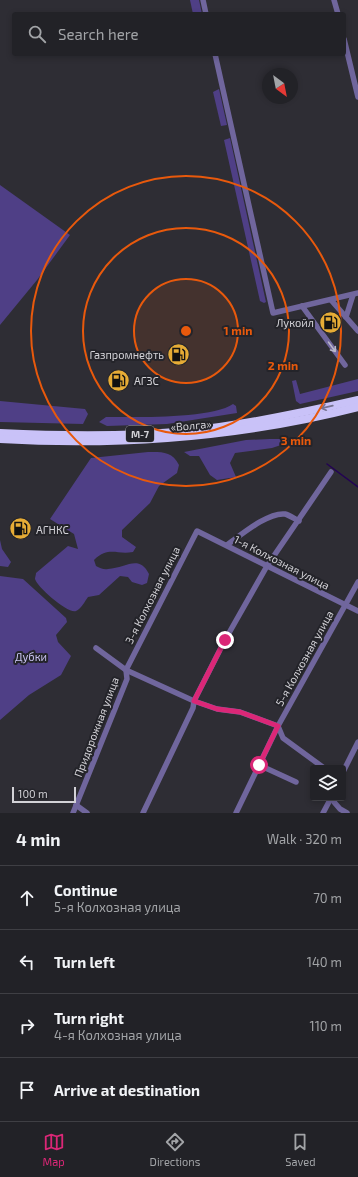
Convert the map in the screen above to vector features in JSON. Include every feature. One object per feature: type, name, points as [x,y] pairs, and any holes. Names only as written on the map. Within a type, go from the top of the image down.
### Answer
[{"type":"highway","name":"«Волга»","points":[[0,433],[90,435],[187,431],[278,418],[358,400]]},
{"type":"highway","name":"«Волга»","points":[[0,439],[97,442],[180,438],[288,424],[358,407]]},
{"type":"street","points":[[203,0],[206,12]]},
{"type":"street","points":[[334,0],[337,12]]},
{"type":"street","points":[[346,48],[358,97]]},
{"type":"street","points":[[215,56],[273,313],[355,294]]},
{"type":"street","points":[[346,317],[355,294]]},
{"type":"street","points":[[331,300],[358,331]]},
{"type":"street","points":[[302,306],[345,365]]},
{"type":"street","points":[[143,813],[193,708],[194,701],[225,640],[267,566],[331,472]]},
{"type":"street","points":[[228,545],[267,518],[274,515],[285,514],[299,521]]},
{"type":"street","name":"1-я Колхозная улица","points":[[197,530],[358,611]]},
{"type":"street","name":"3-я Колхозная улица","points":[[126,670],[197,530]]},
{"type":"street","name":"5-я Колхозная улица","points":[[236,813],[278,726],[358,582]]},
{"type":"street","points":[[96,648],[126,670],[194,701],[217,709],[240,712],[278,726],[283,738],[320,765]]},
{"type":"street","name":"Придорожная улица","points":[[73,813],[127,679],[126,670]]},
{"type":"street","points":[[346,766],[358,742]]},
{"type":"street","points":[[259,765],[296,782]]},
{"type":"street","points":[[323,813],[329,801]]},
{"type":"street","points":[[334,801],[340,809],[347,813]]},
{"type":"street","points":[[76,805],[87,813]]},
{"type":"green space","points":[[190,0],[199,0],[202,12],[193,12]]},
{"type":"green space","points":[[219,89],[227,125],[221,126],[213,92]]},
{"type":"green space","points":[[230,138],[266,302],[264,303],[260,301],[224,140]]},
{"type":"green space","points":[[0,185],[70,235],[37,280],[0,325]]},
{"type":"green space","points":[[358,379],[358,391],[300,404],[296,401],[292,381],[296,380],[300,394]]},
{"type":"green space","points":[[0,401],[85,409],[88,414],[83,424],[0,422]]},
{"type":"green space","points":[[233,404],[236,406],[237,413],[167,424],[107,426],[99,422],[106,417],[191,415],[223,409]]},
{"type":"green space","points":[[287,439],[290,442],[272,448],[235,453],[230,463],[236,477],[217,480],[210,475],[199,456],[190,456],[184,452],[246,440]]},
{"type":"green space","points":[[162,452],[173,457],[179,465],[177,473],[159,486],[150,503],[122,530],[122,537],[136,547],[133,552],[108,552],[94,560],[96,566],[105,569],[136,563],[141,565],[149,574],[147,583],[142,585],[132,582],[128,577],[120,576],[99,595],[88,597],[78,610],[72,611],[66,608],[41,588],[35,579],[36,573],[68,546],[78,549],[74,534],[50,519],[91,458]]},
{"type":"green space","points":[[0,540],[2,549],[11,562],[8,567],[0,566]]},
{"type":"green space","name":"Дубки","points":[[0,576],[23,579],[66,618],[67,622],[56,635],[58,642],[71,656],[61,675],[29,695],[0,720]]},
{"type":"waterway","points":[[327,464],[358,487]]},
{"type":"place","name":"Лукойл","points":[[330,322]]},
{"type":"place","name":"Газпромнефть","points":[[179,354]]},
{"type":"place","name":"АГЗС","points":[[118,380]]},
{"type":"place","name":"АГНКС","points":[[20,529]]},
{"type":"route","points":[[225,640],[194,701],[217,709],[240,712],[278,726],[259,765]]}]
